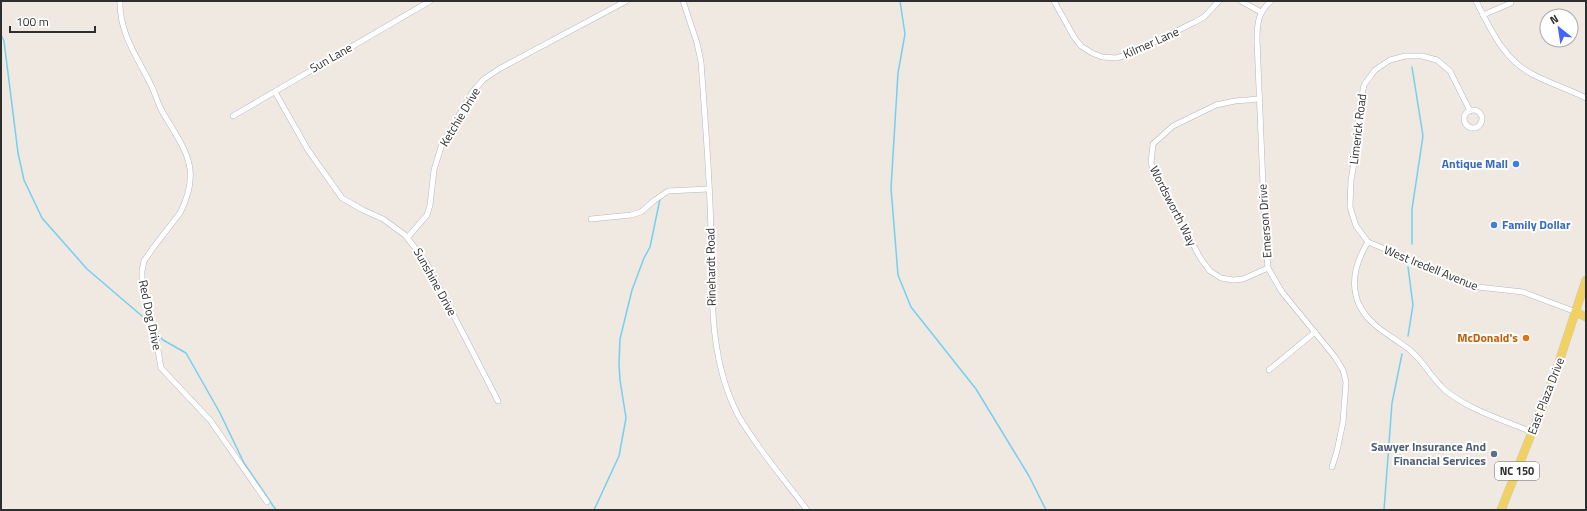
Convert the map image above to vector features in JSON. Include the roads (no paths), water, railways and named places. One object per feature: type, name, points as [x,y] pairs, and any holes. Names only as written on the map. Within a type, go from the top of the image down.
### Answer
[{"type":"main road","name":"East Plaza Drive","points":[[1501,510],[1554,375],[1586,280]]},
{"type":"main road","name":"West Iredell Avenue","points":[[1576,312],[1586,317]]},
{"type":"street","name":"Red Dog Drive","points":[[120,1],[120,15],[124,32],[161,109],[183,145],[190,164],[191,176],[184,205],[180,213],[146,257],[142,271],[142,284],[156,338],[161,368],[210,420],[267,502]]},
{"type":"street","name":"Sun Lane","points":[[233,116],[430,1]]},
{"type":"street","name":"Ketchie Drive","points":[[408,237],[427,215],[430,205],[434,170],[442,147],[473,91],[484,79],[499,69],[626,1]]},
{"type":"street","name":"Rinehardt Road","points":[[683,1],[697,43],[701,62],[711,233],[712,308],[717,352],[725,383],[738,414],[757,444],[807,510]]},
{"type":"street","name":"Kilmer Lane","points":[[1054,1],[1074,37],[1081,46],[1102,57],[1116,58],[1130,54],[1195,22],[1204,17],[1219,1]]},
{"type":"street","points":[[1241,1],[1261,12],[1271,1]]},
{"type":"street","points":[[1476,1],[1494,37],[1518,64],[1531,73],[1586,98]]},
{"type":"street","points":[[1483,15],[1511,3]]},
{"type":"street","name":"Emerson Drive","points":[[1261,12],[1257,22],[1258,100],[1268,268],[1282,292],[1335,357],[1346,382],[1343,422],[1332,467]]},
{"type":"street","name":"Limerick Road","points":[[1368,242],[1356,226],[1350,207],[1350,202],[1359,111],[1364,85],[1375,70],[1390,60],[1405,56],[1422,56],[1437,60],[1450,71],[1470,111]]},
{"type":"street","name":"Sunshine Drive","points":[[275,92],[308,150],[342,198],[383,219],[408,237],[426,262],[498,401]]},
{"type":"street","name":"Wordsworth Way","points":[[1258,100],[1216,104],[1173,126],[1153,144],[1150,156],[1151,163],[1161,187],[1201,259],[1210,271],[1220,278],[1233,280],[1243,279],[1268,268]]},
{"type":"street","points":[[591,219],[631,215],[641,212],[668,191],[708,189]]},
{"type":"street","points":[[1368,242],[1361,253],[1355,270],[1354,293],[1363,312],[1374,324],[1419,358],[1443,389],[1463,403],[1532,432]]},
{"type":"street","name":"West Iredell Avenue","points":[[1368,242],[1478,287],[1524,292],[1576,312]]},
{"type":"street","points":[[1270,370],[1315,332]]},
{"type":"waterway","points":[[900,1],[905,34],[898,73],[891,188],[898,275],[911,307],[976,389],[1029,476],[1046,510]]},
{"type":"waterway","points":[[1,35],[4,41],[18,153],[24,180],[42,218],[87,269],[142,316],[151,327]]},
{"type":"waterway","points":[[1412,67],[1423,136],[1412,209],[1412,244]]},
{"type":"waterway","points":[[594,510],[619,456],[626,418],[620,380],[620,339],[632,290],[644,258],[650,247],[660,199]]},
{"type":"waterway","points":[[1408,267],[1413,305],[1408,336]]},
{"type":"waterway","points":[[157,334],[163,340],[186,353],[220,413],[244,463],[276,510]]},
{"type":"waterway","points":[[1384,510],[1392,403],[1402,354]]},
{"type":"place","name":"Antique Mall","points":[[1516,164]]},
{"type":"place","name":"Family Dollar","points":[[1494,225]]},
{"type":"place","name":"McDonald's","points":[[1526,338]]},
{"type":"place","name":"Sawyer Insurance And Financial Services","points":[[1494,454]]}]
